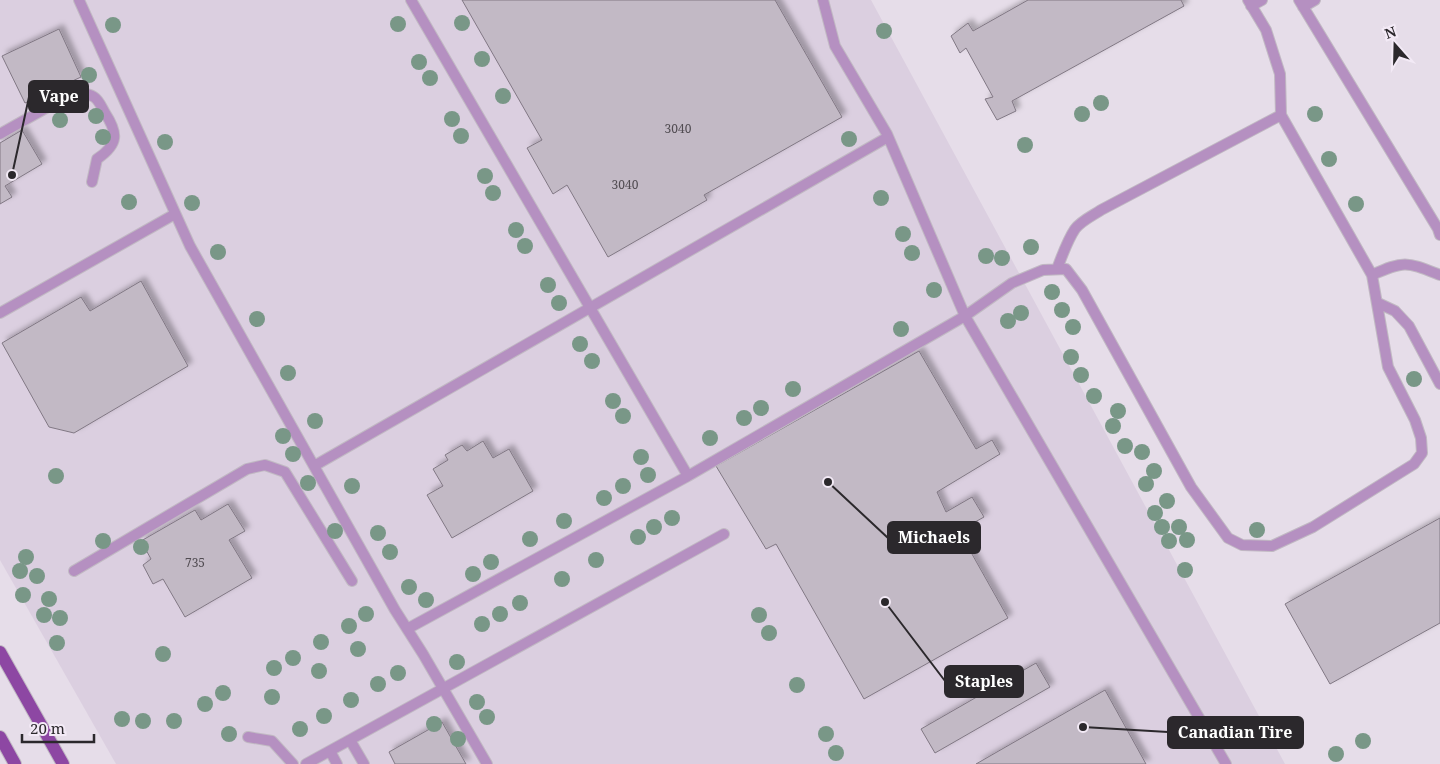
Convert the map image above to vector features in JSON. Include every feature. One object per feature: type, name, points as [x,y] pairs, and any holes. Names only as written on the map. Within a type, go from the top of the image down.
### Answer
[{"type":"main road","points":[[0,652],[63,764]]},
{"type":"main road","points":[[0,737],[15,764]]},
{"type":"lane","points":[[79,0],[190,246],[407,629],[487,764]]},
{"type":"lane","points":[[411,0],[688,476]]},
{"type":"lane","points":[[824,0],[835,46],[888,137],[965,316],[1226,764]]},
{"type":"lane","points":[[407,629],[688,476],[965,316],[1012,283],[1042,270],[1066,269],[1082,290],[1191,488],[1228,538],[1242,545],[1272,546],[1313,527],[1414,464],[1422,453],[1421,438],[1415,420],[1388,367],[1372,276],[1281,115],[1280,74],[1266,30],[1250,3],[1262,0]]},
{"type":"lane","points":[[1315,0],[1301,4],[1438,229],[1440,236]]},
{"type":"lane","points":[[0,134],[71,94],[84,93],[95,98],[114,128],[113,142],[106,152],[97,159],[92,182]]},
{"type":"lane","points":[[1057,270],[1064,250],[1076,228],[1086,220],[1101,210],[1281,115]]},
{"type":"lane","points":[[314,466],[888,137]]},
{"type":"lane","points":[[0,313],[175,214]]},
{"type":"lane","points":[[1372,276],[1394,265],[1412,264],[1440,275]]},
{"type":"lane","points":[[1378,303],[1395,310],[1409,326],[1440,384]]},
{"type":"lane","points":[[74,571],[247,469],[265,465],[285,472],[352,581]]},
{"type":"lane","points":[[306,764],[724,534]]},
{"type":"lane","points":[[248,737],[272,741],[293,764]]},
{"type":"lane","points":[[350,740],[364,764]]},
{"type":"lane","points":[[330,751],[338,764]]},
{"type":"shaded area","points":[[0,0],[871,0],[1285,764],[116,764],[0,560]]},
{"type":"building","points":[[462,0],[775,0],[842,117],[704,195],[707,200],[608,257],[567,185],[553,194],[527,148],[542,140]]},
{"type":"building","points":[[1028,0],[1181,0],[1184,6],[1012,101],[1016,111],[997,120],[985,99],[993,97],[966,48],[960,53],[951,36],[968,23],[973,31]]},
{"type":"building","points":[[59,29],[81,77],[25,103],[2,56]]},
{"type":"building","points":[[22,130],[42,164],[5,186],[12,197],[0,204],[0,143]]},
{"type":"building","points":[[141,281],[188,366],[74,433],[49,427],[2,343],[81,297],[90,311]]},
{"type":"building","points":[[919,351],[976,449],[992,440],[1000,454],[937,492],[946,512],[972,497],[984,517],[959,531],[1008,618],[864,699],[776,544],[766,549],[716,466]]},
{"type":"building","points":[[483,441],[493,458],[509,449],[533,491],[452,538],[427,495],[443,486],[433,469],[448,460],[445,455],[462,445],[467,451]]},
{"type":"building","points":[[228,504],[245,531],[229,540],[252,578],[185,617],[163,579],[153,584],[143,565],[151,559],[141,541],[195,510],[201,520]]},
{"type":"building","points":[[1440,518],[1440,623],[1330,684],[1285,604]]},
{"type":"building","points":[[1036,663],[1050,687],[935,753],[921,729]]},
{"type":"building","points":[[1105,690],[1146,764],[976,764]]},
{"type":"building","points":[[442,722],[466,764],[395,764],[389,752]]},
{"type":"place","name":"Vape","points":[[12,175]]},
{"type":"place","name":"Michaels","points":[[828,482]]},
{"type":"place","name":"Staples","points":[[885,602]]},
{"type":"place","name":"Canadian Tire","points":[[1083,727]]}]
